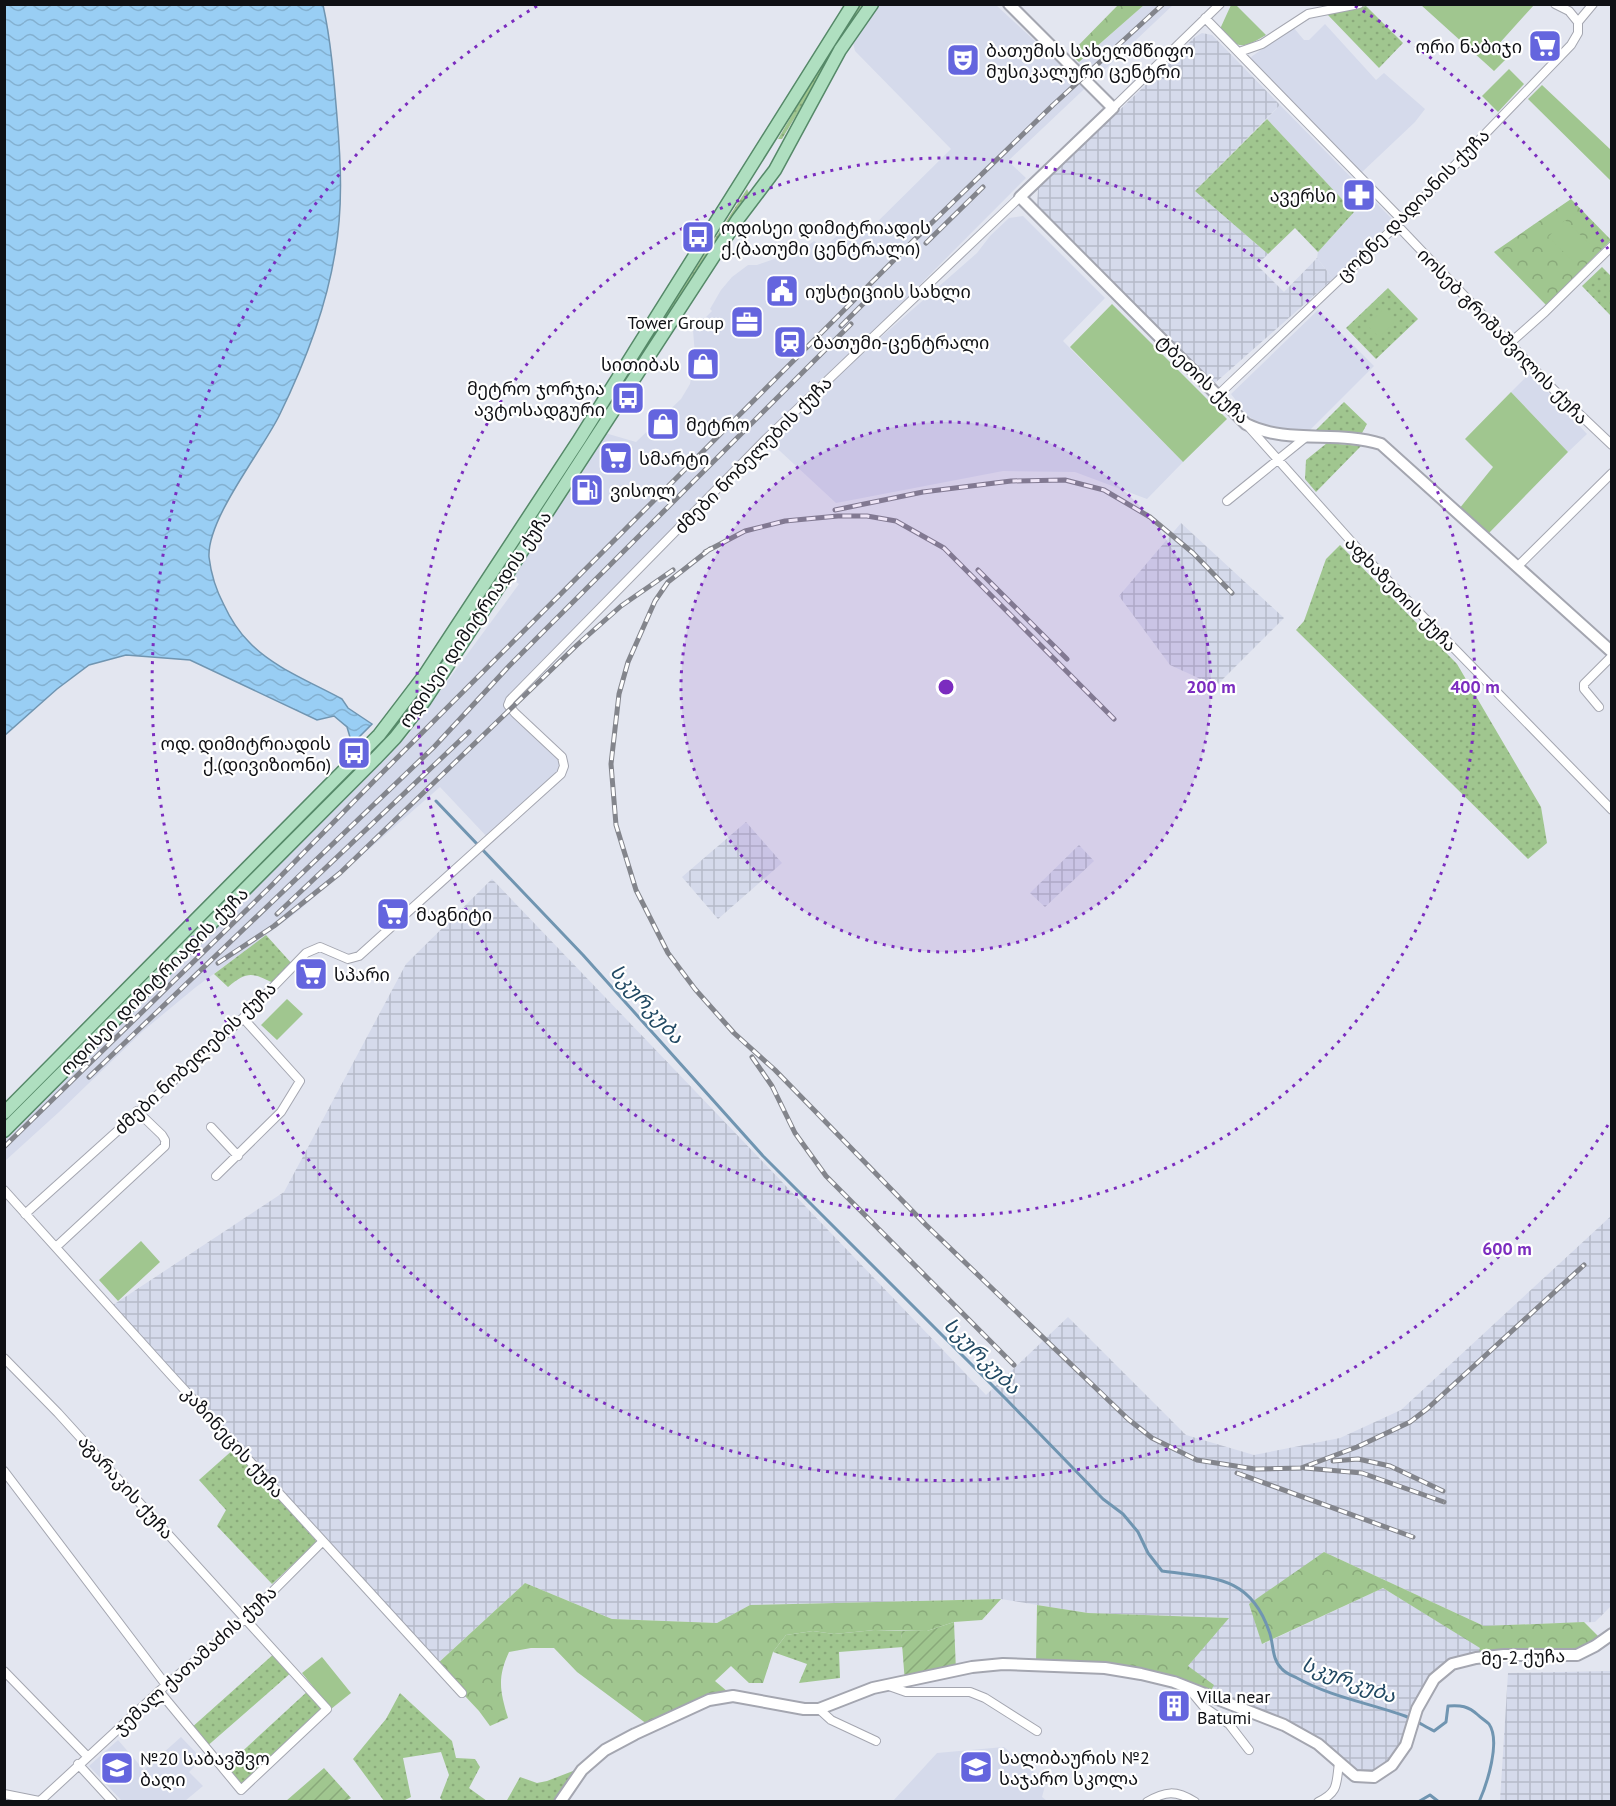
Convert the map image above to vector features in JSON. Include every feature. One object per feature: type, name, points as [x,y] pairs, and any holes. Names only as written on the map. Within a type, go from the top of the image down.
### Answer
[{"type":"main road","points":[[780,160],[774,150],[764,147],[853,4]]},
{"type":"main road","points":[[780,160],[840,50],[872,4]]},
{"type":"main road","name":"ოდისეი დიმიტრიადის ქუჩა","points":[[4,1113],[380,735],[403,706],[579,440],[764,147]]},
{"type":"main road","name":"ოდისეი დიმიტრიადის ქუჩა","points":[[4,1131],[395,738],[425,700],[646,357],[780,160]]},
{"type":"main road","points":[[748,172],[754,183],[762,187]]},
{"type":"street","points":[[1009,4],[1113,108]]},
{"type":"street","name":"ძმები ნობელების ქუჩა","points":[[25,1214],[243,1018],[299,959],[311,950],[320,947],[348,959],[356,957],[561,774],[564,766],[562,757],[515,713],[508,705],[510,700],[766,439],[1220,4]]},
{"type":"street","points":[[1318,11],[1326,4]]},
{"type":"street","points":[[1239,52],[1262,44],[1308,14],[1359,4]]},
{"type":"street","points":[[1555,4],[1569,11],[1578,22]]},
{"type":"street","name":"ცოტნე დადიანის ქუჩა","points":[[1218,395],[1399,223],[1570,45],[1578,33],[1578,22],[1593,4]]},
{"type":"street","name":"იოსებ გრიშაშვილის ქუჩა","points":[[1205,18],[1554,390],[1611,445]]},
{"type":"street","name":"ტბეთის ქუჩა","points":[[1020,197],[1246,424],[1259,431],[1275,435],[1367,440],[1381,444],[1611,654]]},
{"type":"street","points":[[1510,343],[1545,312],[1611,246]]},
{"type":"street","name":"აფხაზეთის ქუჩა","points":[[1246,424],[1366,558],[1611,809]]},
{"type":"street","points":[[1227,501],[1307,436]]},
{"type":"street","points":[[1517,567],[1611,473]]},
{"type":"street","points":[[1599,708],[1584,689],[1584,684],[1611,654]]},
{"type":"street","points":[[216,1176],[281,1112],[300,1081],[243,1018]]},
{"type":"street","points":[[56,1247],[165,1146],[162,1135],[137,1112]]},
{"type":"street","points":[[211,1127],[238,1156]]},
{"type":"street","name":"კაზინეცის ქუჩა","points":[[4,1190],[462,1693]]},
{"type":"street","name":"აგარაკის ქუჩა","points":[[4,1358],[66,1422],[327,1709],[241,1790],[162,1688]]},
{"type":"street","points":[[4,1470],[162,1688]]},
{"type":"street","name":"ჯემალ ქათამაძის ქუჩა","points":[[39,1801],[162,1688],[246,1618],[323,1541]]},
{"type":"street","name":"მე-2 ქუჩა","points":[[1339,1763],[1355,1776],[1374,1777],[1392,1765],[1406,1745],[1418,1709],[1434,1679],[1452,1664],[1476,1658],[1504,1655],[1577,1655],[1595,1646],[1611,1634]]},
{"type":"street","points":[[560,1802],[582,1770],[605,1750],[710,1700],[733,1696],[804,1710],[819,1709],[859,1693],[972,1667],[1028,1664],[1088,1667],[1157,1677],[1257,1714],[1300,1733],[1318,1744],[1339,1763],[1336,1789],[1330,1796],[1318,1802]]},
{"type":"street","points":[[4,1671],[87,1756]]},
{"type":"street","points":[[889,1686],[906,1692],[970,1692],[985,1698],[1037,1731]]},
{"type":"street","points":[[1188,1688],[1204,1707],[1229,1724],[1249,1750]]},
{"type":"street","points":[[819,1709],[831,1720],[876,1741]]},
{"type":"street","points":[[78,1764],[113,1802]]},
{"type":"street","points":[[1147,1802],[1168,1792],[1195,1802]]},
{"type":"street","points":[[4,1794],[39,1801]]},
{"type":"shaded area","points":[[876,5],[996,5],[1068,72],[1144,5],[1173,5],[1008,161],[1026,178],[776,429],[977,253],[990,236],[1009,218],[1023,216],[1105,298],[1063,341],[1183,462],[1147,499],[1075,472],[1003,471],[836,503],[767,439],[508,705],[562,757],[561,774],[489,839],[440,787],[297,912],[196,987],[144,1030],[5,1161],[5,1140],[407,736],[519,584],[510,578],[605,433],[636,442],[681,399],[690,384],[695,355],[693,330],[712,311],[710,309],[721,290],[732,277],[748,265],[757,265],[803,249],[814,241],[824,248],[851,226],[862,237],[951,149],[855,51],[853,43],[858,30]]},
{"type":"shaded area","points":[[1325,24],[1376,80],[1384,73],[1425,109],[1415,122],[1360,174],[1254,66],[1251,57],[1293,27],[1304,40],[1309,40]]},
{"type":"shaded area","points":[[1202,33],[1212,35],[1280,105],[1195,191],[1268,254],[1257,265],[1284,292],[1317,258],[1333,279],[1215,383],[1105,277],[1037,206],[1038,189],[1195,37]]},
{"type":"shaded area","points":[[1280,105],[1391,218],[1391,223],[1333,279],[1317,258],[1318,252],[1354,212],[1267,119]]},
{"type":"shaded area","points":[[1318,310],[1374,366],[1307,433],[1284,432],[1264,426],[1248,416],[1231,394]]},
{"type":"shaded area","points":[[1530,373],[1587,434],[1568,452],[1511,392]]},
{"type":"shaded area","points":[[1181,523],[1284,618],[1216,686],[1170,665],[1119,596]]},
{"type":"shaded area","points":[[746,822],[782,863],[718,919],[682,877]]},
{"type":"shaded area","points":[[1079,845],[1094,861],[1045,907],[1030,893]]},
{"type":"shaded area","points":[[492,879],[986,1395],[1068,1317],[1186,1435],[1254,1455],[1340,1438],[1401,1410],[1611,1216],[1611,1606],[1595,1622],[1484,1626],[1324,1552],[1263,1644],[1383,1588],[1481,1648],[1476,1658],[1434,1679],[1406,1745],[1374,1777],[1355,1776],[1318,1744],[1208,1696],[1188,1666],[1228,1618],[1088,1613],[1001,1599],[750,1605],[717,1623],[612,1619],[525,1583],[436,1665],[110,1307],[284,1192],[406,964]]},
{"type":"shaded area","points":[[1611,1671],[1611,1801],[1500,1801],[1508,1673]]},
{"type":"shaded area","name":"№20 საბავშვო ბაღი","points":[[181,1737],[202,1759],[189,1772],[203,1786],[185,1801],[122,1801],[89,1766],[118,1740],[144,1770]]},
{"type":"shaded area","name":"სალიბაურის №2 საჯარო სკოლა","points":[[1004,1747],[1046,1782],[1042,1797],[1047,1801],[893,1801],[937,1753]]},
{"type":"green space","points":[[858,5],[862,5],[782,139],[778,139],[841,31]]},
{"type":"green space","points":[[1118,5],[1144,5],[1079,62],[1070,54]]},
{"type":"green space","points":[[1231,5],[1236,5],[1266,35],[1246,45],[1231,41],[1220,29]]},
{"type":"green space","points":[[1421,5],[1534,5],[1497,46],[1507,58],[1494,71]]},
{"type":"green space","points":[[1366,6],[1403,43],[1379,68],[1327,14]]},
{"type":"green space","points":[[1509,69],[1524,84],[1498,112],[1482,96]]},
{"type":"green space","points":[[1542,85],[1611,150],[1611,181],[1528,99]]},
{"type":"green space","points":[[1267,119],[1354,212],[1318,252],[1295,228],[1268,254],[1195,191]]},
{"type":"green space","points":[[747,189],[749,193],[429,685],[386,739],[5,1124],[5,1120],[384,737],[427,683]]},
{"type":"green space","points":[[1571,199],[1611,240],[1546,305],[1494,252]]},
{"type":"green space","points":[[1565,220],[1591,245],[1574,262],[1548,237]]},
{"type":"green space","points":[[1602,267],[1611,276],[1611,316],[1582,286]]},
{"type":"green space","points":[[1388,288],[1418,319],[1376,359],[1346,328]]},
{"type":"green space","points":[[1112,304],[1227,419],[1183,462],[1070,347]]},
{"type":"green space","points":[[1385,308],[1397,320],[1379,337],[1367,325]]},
{"type":"green space","points":[[1511,392],[1568,452],[1489,533],[1459,509],[1493,467],[1465,439]]},
{"type":"green space","points":[[1344,402],[1367,424],[1362,433],[1316,430]]},
{"type":"green space","points":[[1327,443],[1361,446],[1316,492],[1305,479],[1306,460]]},
{"type":"green space","points":[[1340,545],[1457,664],[1541,807],[1547,843],[1528,859],[1296,630],[1304,621],[1326,559]]},
{"type":"green space","points":[[266,935],[293,965],[275,984],[251,975],[241,978],[228,987],[214,974]]},
{"type":"green space","points":[[287,999],[303,1014],[277,1040],[261,1025]]},
{"type":"green space","points":[[141,1241],[160,1262],[118,1301],[99,1280]]},
{"type":"green space","points":[[235,1448],[317,1542],[272,1584],[217,1526],[226,1510],[199,1480]]},
{"type":"green space","points":[[1324,1552],[1484,1626],[1584,1622],[1603,1641],[1584,1652],[1476,1658],[1480,1648],[1383,1588],[1262,1644],[1249,1604]]},
{"type":"green space","points":[[525,1583],[612,1619],[717,1623],[750,1605],[1001,1599],[982,1620],[954,1622],[927,1631],[875,1630],[834,1634],[813,1631],[786,1635],[773,1652],[763,1683],[749,1683],[731,1666],[715,1681],[728,1692],[651,1727],[577,1672],[554,1648],[531,1648],[509,1652],[501,1677],[503,1700],[508,1718],[490,1726],[436,1665]]},
{"type":"green space","points":[[1037,1605],[1088,1613],[1229,1618],[1188,1666],[1214,1685],[1208,1696],[1174,1682],[1036,1664]]},
{"type":"green space","points":[[954,1622],[956,1671],[905,1683],[901,1631],[927,1631]]},
{"type":"green space","points":[[875,1630],[901,1631],[903,1647],[839,1652],[840,1678],[799,1683],[807,1664],[773,1652],[786,1635],[813,1631],[834,1634]]},
{"type":"green space","points":[[276,1652],[293,1671],[205,1748],[190,1729]]},
{"type":"green space","points":[[322,1657],[351,1693],[331,1709],[302,1673]]},
{"type":"green space","points":[[310,1689],[327,1709],[241,1790],[223,1769]]},
{"type":"green space","points":[[400,1693],[452,1741],[456,1758],[475,1759],[480,1767],[469,1788],[487,1801],[443,1801],[440,1798],[449,1775],[441,1752],[403,1758],[411,1797],[403,1801],[384,1801],[353,1759],[386,1719]]},
{"type":"green space","points":[[586,1766],[560,1801],[506,1802],[520,1777],[537,1783]]},
{"type":"green space","points":[[324,1768],[351,1798],[346,1801],[286,1801]]},
{"type":"water","points":[[5,4],[323,5],[332,61],[340,168],[338,236],[331,274],[320,316],[297,377],[271,431],[226,505],[211,542],[209,557],[221,599],[235,625],[249,642],[281,667],[342,699],[348,708],[372,724],[352,744],[347,727],[334,716],[317,720],[190,660],[126,655],[89,665],[57,689],[5,735]]},
{"type":"waterway","name":"სკურკუბა","points":[[436,801],[583,955],[763,1156],[1103,1499],[1123,1514],[1138,1532],[1148,1553],[1162,1571],[1213,1578],[1240,1589],[1261,1613],[1271,1636],[1278,1665],[1287,1673],[1310,1685],[1405,1716],[1434,1731],[1446,1722],[1448,1706],[1468,1708],[1489,1724],[1494,1741],[1492,1763],[1479,1802]]},
{"type":"waterway","name":"სკურკუბა","points":[[1418,1802],[1430,1795],[1439,1802]]},
{"type":"railway","points":[[4,1147],[271,886],[913,241],[1053,105],[1163,4]]},
{"type":"railway","points":[[926,243],[983,187]]},
{"type":"railway","points":[[841,326],[869,298]]},
{"type":"railway","points":[[89,1077],[434,747],[510,665],[851,324]]},
{"type":"railway","points":[[835,510],[923,492],[1011,481],[1065,480],[1104,490],[1150,517],[1193,553],[1232,593]]},
{"type":"railway","points":[[705,552],[745,531],[785,521],[838,516],[867,516],[896,521],[944,548],[1114,719]]},
{"type":"railway","points":[[710,549],[668,582],[655,601],[628,662],[619,694],[611,764],[616,825],[636,890],[668,953],[695,989],[734,1033],[775,1070],[926,1225],[1128,1419],[1152,1438],[1197,1460],[1255,1469],[1301,1468],[1357,1447],[1410,1422],[1584,1265]]},
{"type":"railway","points":[[218,963],[274,926],[340,873],[577,645],[621,606],[673,570]]},
{"type":"railway","points":[[978,570],[1067,659]]},
{"type":"railway","points":[[277,914],[469,732]]},
{"type":"railway","points":[[752,1057],[772,1086],[795,1133],[826,1176],[1014,1365]]},
{"type":"railway","points":[[1333,1461],[1358,1459],[1390,1466],[1443,1491]]},
{"type":"railway","points":[[1305,1468],[1362,1473],[1444,1502]]},
{"type":"railway","points":[[1237,1473],[1413,1537]]},
{"type":"place","name":"ორი ნაბიჯი","points":[[1545,46]]},
{"type":"place","name":"ბათუმის სახელმწიფო მუსიკალური ცენტრი","points":[[963,60]]},
{"type":"place","name":"ავერსი","points":[[1359,195]]},
{"type":"place","name":"ოდისეი დიმიტრიადის ქ.(ბათუმი ცენტრალი)","points":[[698,237]]},
{"type":"place","name":"იუსტიციის სახლი","points":[[782,291]]},
{"type":"place","name":"Tower Group","points":[[747,322]]},
{"type":"place","name":"ბათუმი-ცენტრალი","points":[[790,342]]},
{"type":"place","name":"სითიბას","points":[[703,364]]},
{"type":"place","name":"მეტრო ჯორჯია ავტოსადგური","points":[[628,398]]},
{"type":"place","name":"მეტრო","points":[[663,424]]},
{"type":"place","name":"სმარტი","points":[[616,458]]},
{"type":"place","name":"ვისოლ","points":[[587,490]]},
{"type":"place","name":"ოდ. დიმიტრიადის ქ.(დივიზიონი)","points":[[354,753]]},
{"type":"place","name":"მაგნიტი","points":[[393,914]]},
{"type":"place","name":"სპარი","points":[[311,974]]},
{"type":"place","name":"Villa near Batumi","points":[[1174,1706]]},
{"type":"place","name":"სალიბაურის №2 საჯარო სკოლა","points":[[976,1767]]},
{"type":"place","name":"№20 საბავშვო ბაღი","points":[[117,1768]]}]
